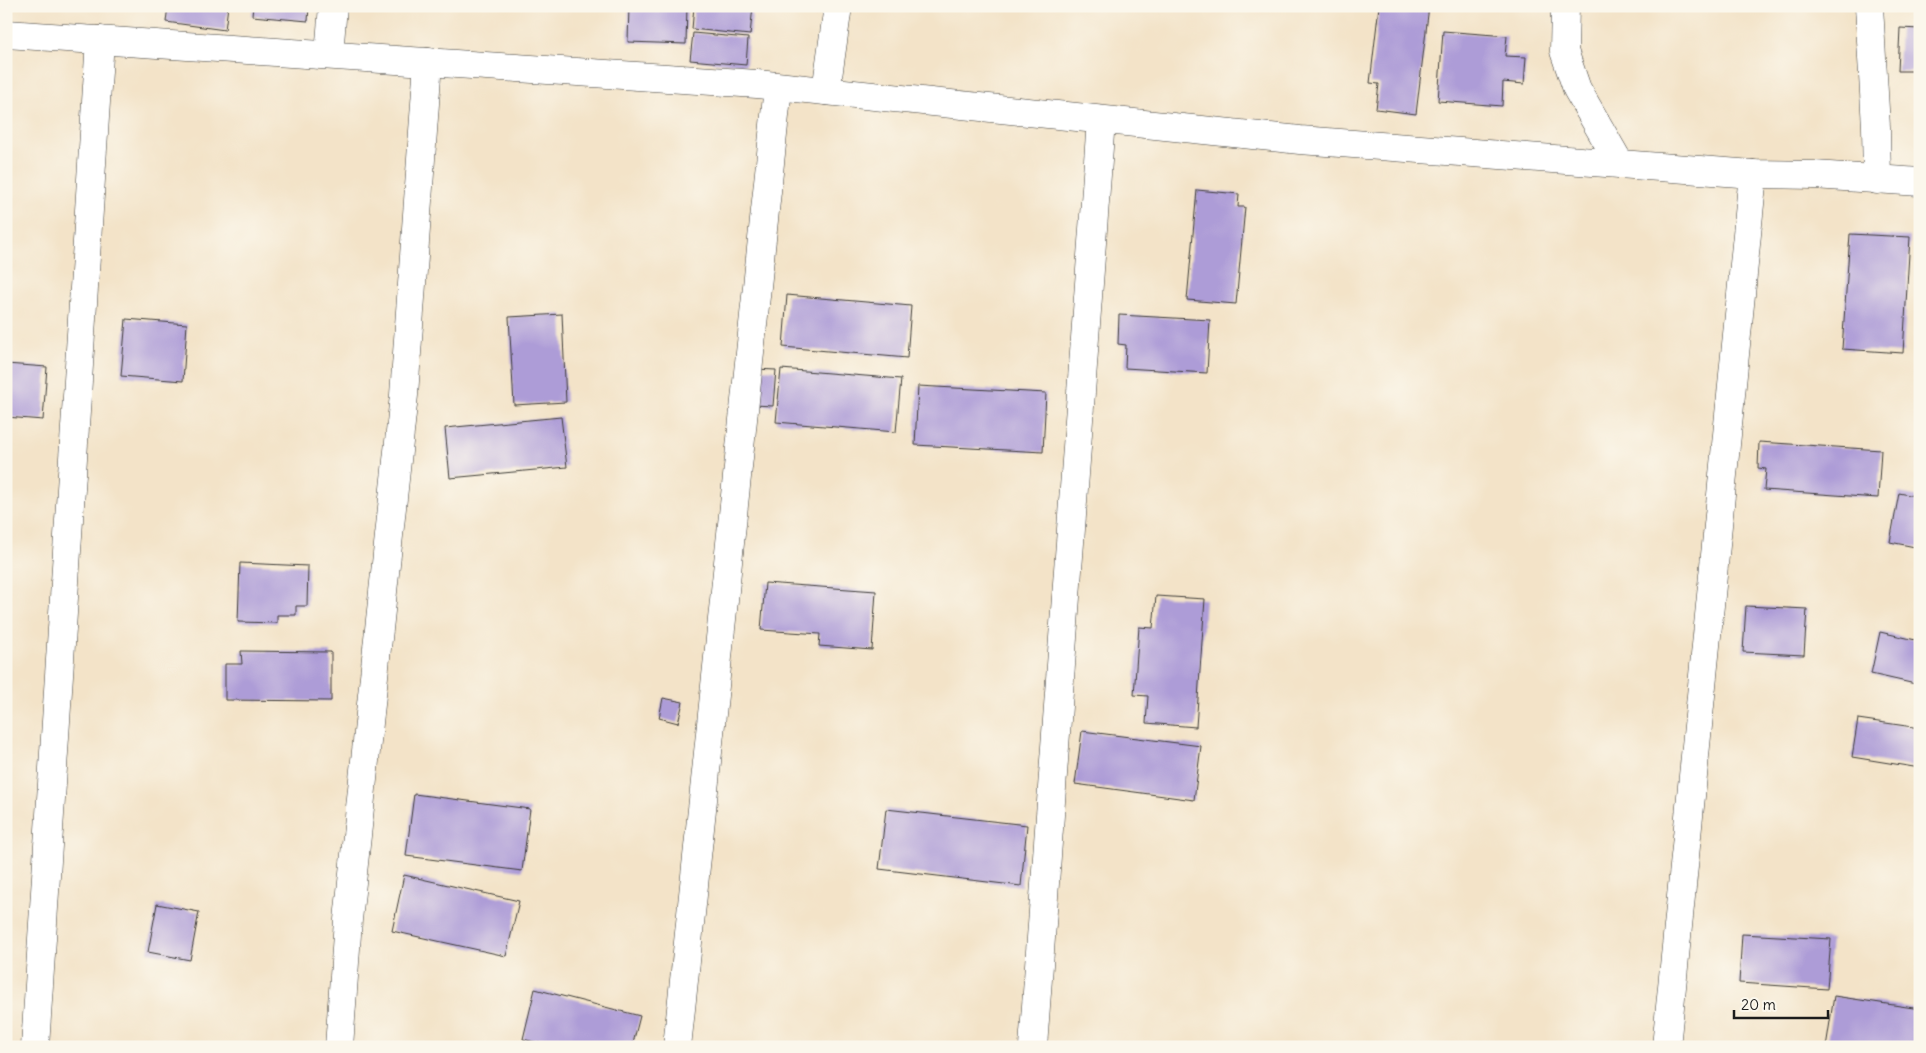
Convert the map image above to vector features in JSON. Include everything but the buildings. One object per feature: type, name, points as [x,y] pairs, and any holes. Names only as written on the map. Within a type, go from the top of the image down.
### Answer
[{"type":"street","points":[[329,55],[333,6]]},
{"type":"street","points":[[826,91],[838,6]]},
{"type":"street","points":[[1565,6],[1564,51],[1577,88],[1620,164]]},
{"type":"street","points":[[1869,6],[1877,180]]},
{"type":"street","points":[[6,34],[778,87],[1300,140],[1753,174],[1814,175],[1920,182]]},
{"type":"street","points":[[35,1047],[100,40]]},
{"type":"street","points":[[339,1047],[348,920],[404,395],[428,62]]},
{"type":"street","points":[[677,1047],[778,87]]},
{"type":"street","points":[[1033,1047],[1102,120]]},
{"type":"street","points":[[1666,1047],[1753,174]]}]
